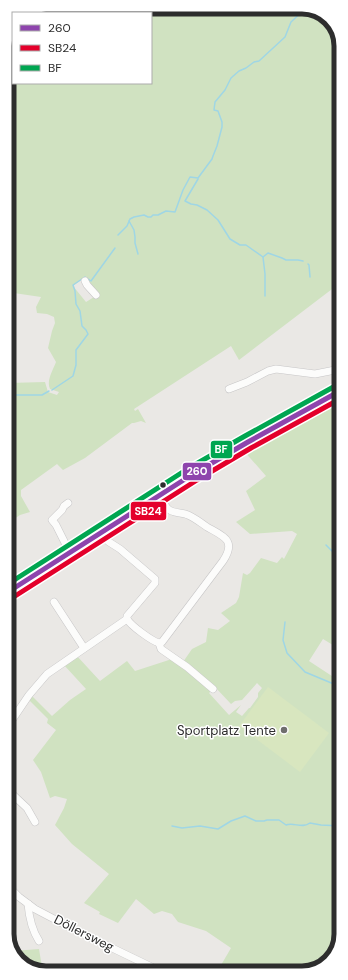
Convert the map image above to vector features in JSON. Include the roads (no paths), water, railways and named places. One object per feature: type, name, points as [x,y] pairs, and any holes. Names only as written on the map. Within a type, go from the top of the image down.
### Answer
[{"type":"main road","points":[[14,588],[223,456],[334,394]]},
{"type":"street","points":[[85,281],[96,295]]},
{"type":"street","points":[[229,389],[268,371],[276,369],[315,374],[334,370]]},
{"type":"street","points":[[159,643],[162,642],[224,562],[229,547],[227,539],[219,533],[188,515],[169,509],[166,506],[161,494]]},
{"type":"street","points":[[68,503],[52,520],[56,524],[70,553]]},
{"type":"street","points":[[14,717],[29,695],[47,674],[127,619],[127,616],[155,583],[155,579],[120,549],[99,534]]},
{"type":"street","points":[[54,602],[84,648]]},
{"type":"street","points":[[127,619],[129,623],[155,642],[159,643]]},
{"type":"street","points":[[159,643],[161,649],[213,689]]},
{"type":"street","points":[[14,796],[27,808],[35,822]]},
{"type":"street","name":"Döllersweg","points":[[14,893],[28,904],[75,930],[150,966]]},
{"type":"street","name":"Döllersweg","points":[[28,904],[30,921],[39,941]]},
{"type":"waterway","points":[[118,235],[127,226],[130,219],[134,217],[144,215],[151,217],[166,211],[175,212],[183,190],[190,177],[198,178],[212,159],[217,146],[222,122],[218,111],[214,110],[215,102],[225,90],[231,78],[239,71],[254,62],[259,61],[285,37],[291,22],[300,14]]},
{"type":"waterway","points":[[198,179],[185,201],[207,210],[218,220],[230,239],[240,245],[246,245],[263,257],[268,253],[286,260],[303,261]]},
{"type":"waterway","points":[[129,221],[134,230],[138,254]]},
{"type":"waterway","points":[[52,390],[73,376],[76,365],[76,350],[88,334],[82,326],[80,311],[76,304],[73,285],[85,277],[91,281],[115,248]]},
{"type":"waterway","points":[[263,257],[265,296]]},
{"type":"waterway","points":[[308,264],[310,277]]},
{"type":"waterway","points":[[14,395],[42,395],[49,391]]},
{"type":"waterway","points":[[326,545],[334,554]]},
{"type":"waterway","points":[[285,622],[283,640],[287,653],[305,672],[334,684]]},
{"type":"waterway","points":[[172,826],[182,828],[200,826],[218,829],[231,821],[245,816],[256,821],[279,820],[286,825],[307,825],[310,823],[334,826]]},
{"type":"place","name":"Sportplatz Tente","points":[[284,730]]}]
